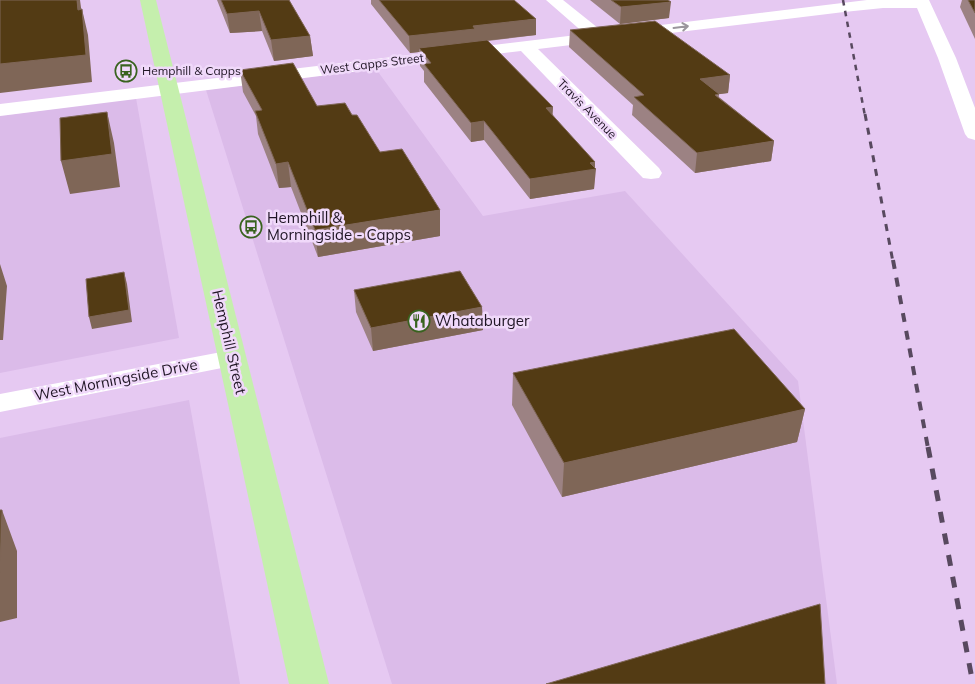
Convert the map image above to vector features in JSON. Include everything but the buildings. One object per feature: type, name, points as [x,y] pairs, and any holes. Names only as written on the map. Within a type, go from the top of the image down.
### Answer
[{"type":"main road","name":"Hemphill Street","points":[[148,0],[309,684]]},
{"type":"street","points":[[554,0],[598,36]]},
{"type":"street","name":"West Capps Street","points":[[0,110],[598,36],[883,3],[922,2]]},
{"type":"street","points":[[922,2],[948,58],[975,134]]},
{"type":"street","name":"Travis Avenue","points":[[524,45],[651,173]]},
{"type":"street","name":"West Morningside Drive","points":[[0,403],[232,358]]},
{"type":"shaded area","points":[[376,69],[483,216],[625,191],[798,381],[837,684],[392,684],[206,90]]},
{"type":"shaded area","points":[[136,98],[179,338],[0,373],[0,116]]},
{"type":"shaded area","points":[[189,400],[240,684],[0,684],[0,438]]},
{"type":"railway","points":[[843,0],[865,116]]},
{"type":"railway","points":[[865,114],[893,262]]},
{"type":"railway","points":[[893,260],[928,448]]},
{"type":"railway","points":[[928,447],[973,684]]},
{"type":"place","name":"Hemphill & Capps","points":[[126,71]]},
{"type":"place","name":"Hemphill & Morningside - Capps","points":[[251,227]]},
{"type":"place","name":"Whataburger","points":[[419,321]]}]
